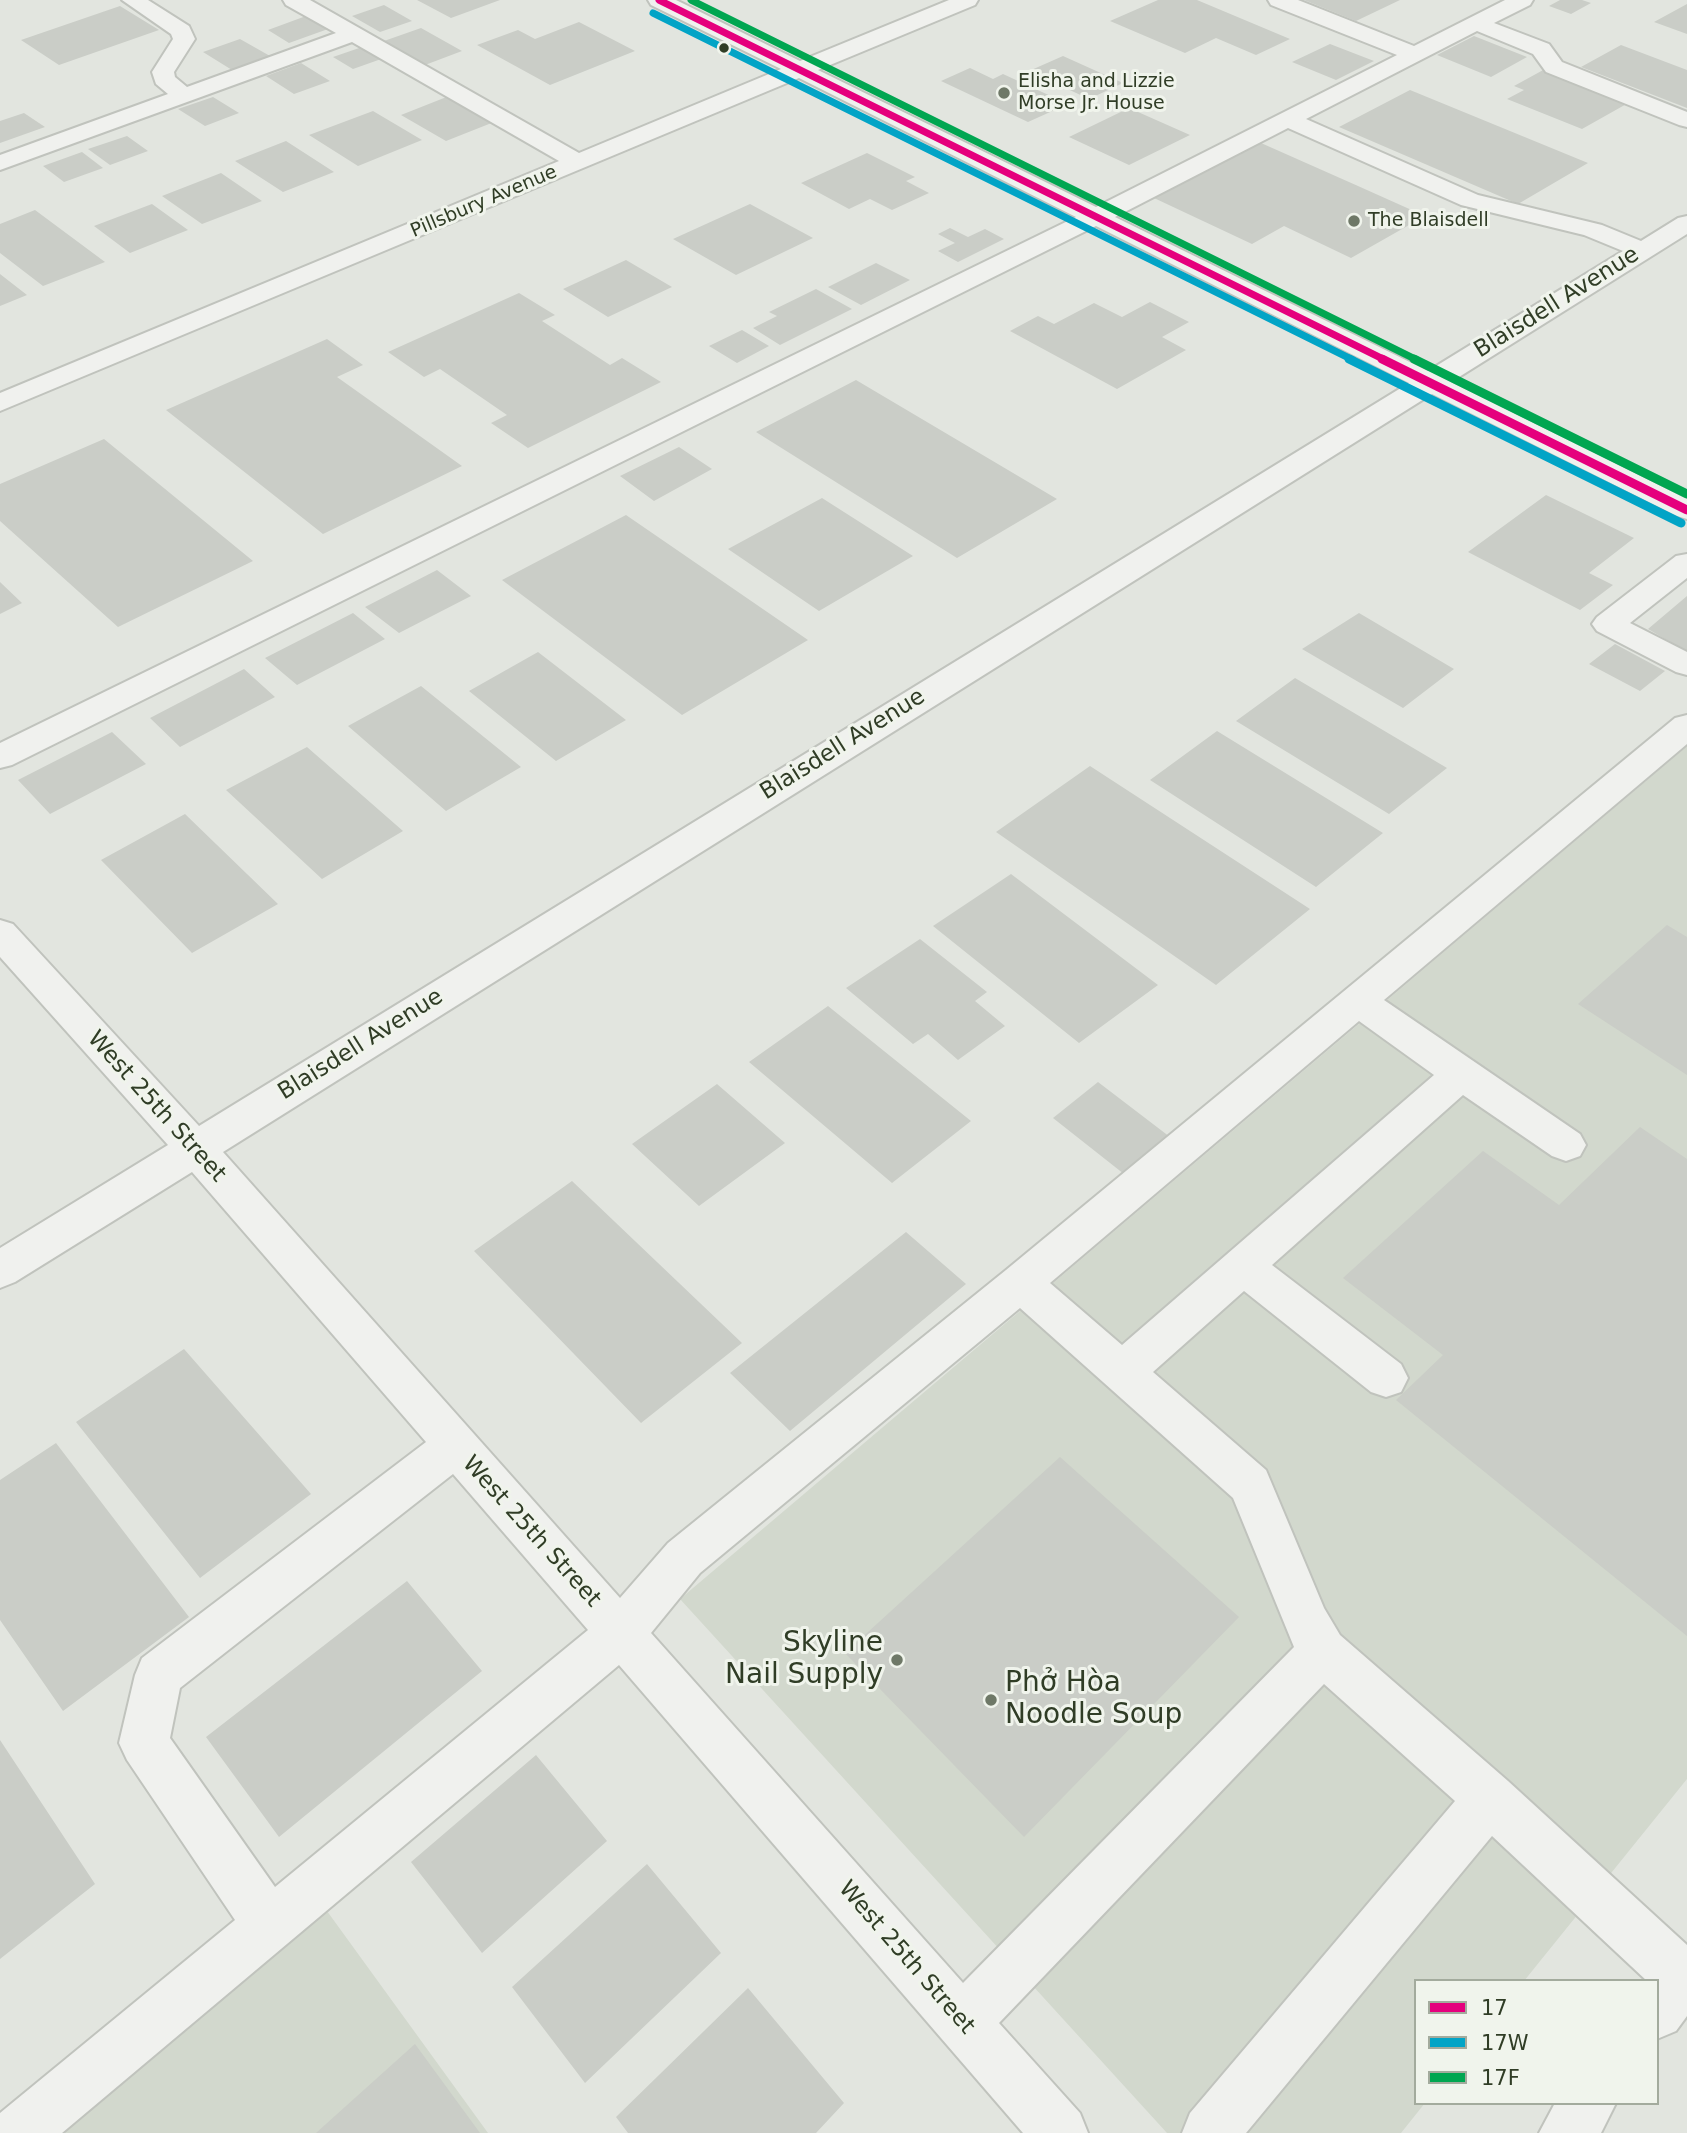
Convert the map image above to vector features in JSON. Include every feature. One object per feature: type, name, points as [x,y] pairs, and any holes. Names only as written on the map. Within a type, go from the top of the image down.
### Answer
[{"type":"street","points":[[133,0],[181,31],[184,39],[163,72],[163,79],[184,96]]},
{"type":"street","points":[[294,0],[579,163]]},
{"type":"street","points":[[659,0],[1687,510]]},
{"type":"street","name":"Pillsbury Avenue","points":[[0,403],[967,0]]},
{"type":"street","points":[[1279,0],[1415,54]]},
{"type":"street","points":[[0,757],[1095,218],[1522,0]]},
{"type":"street","points":[[1476,23],[1541,49],[1553,67],[1687,120]]},
{"type":"street","points":[[0,163],[354,34]]},
{"type":"street","points":[[1288,119],[1470,200],[1593,230],[1642,250]]},
{"type":"street","name":"Blaisdell Avenue","points":[[4,1264],[195,1149],[1687,223]]},
{"type":"street","points":[[1687,563],[1608,624],[1687,665]]},
{"type":"street","points":[[19,2133],[621,1633],[684,1558],[1021,1283],[1687,726]]},
{"type":"street","name":"West 25th Street","points":[[0,933],[195,1149],[1060,2133]]},
{"type":"street","points":[[1358,1001],[1566,1145]]},
{"type":"street","points":[[1122,1372],[1461,1073]]},
{"type":"street","points":[[1243,1266],[1386,1378]]},
{"type":"street","points":[[1021,1283],[1250,1485],[1306,1623],[1324,1651],[1490,1800],[1676,1987]]},
{"type":"street","points":[[270,1925],[144,1743],[159,1675],[455,1446]]},
{"type":"street","points":[[962,2022],[1324,1651]]},
{"type":"street","points":[[1210,2133],[1490,1800]]},
{"type":"street","points":[[1567,2133],[1588,2105]]},
{"type":"shaded area","points":[[1687,746],[1687,1779],[1526,1979],[1414,1979],[1414,2105],[1423,2105],[1401,2133],[1167,2133],[680,1599]]},
{"type":"shaded area","points":[[319,1900],[488,2133],[40,2133]]},
{"type":"building","points":[[417,0],[500,0],[451,18]]},
{"type":"building","points":[[1158,0],[1197,0],[1290,39],[1256,55],[1216,38],[1185,53],[1110,21]]},
{"type":"building","points":[[1304,0],[1400,0],[1356,21]]},
{"type":"building","points":[[1560,0],[1582,0],[1591,3],[1571,14],[1549,6]]},
{"type":"building","points":[[1687,4],[1687,34],[1654,22]]},
{"type":"building","points":[[384,5],[412,21],[380,32],[352,16]]},
{"type":"building","points":[[120,6],[159,30],[59,65],[21,40]]},
{"type":"building","points":[[306,16],[328,29],[289,43],[268,30]]},
{"type":"building","points":[[579,22],[635,51],[550,85],[477,45],[518,30],[535,39]]},
{"type":"building","points":[[421,28],[462,51],[425,65],[384,41]]},
{"type":"building","points":[[1474,36],[1527,57],[1491,77],[1437,55]]},
{"type":"building","points":[[240,39],[270,56],[232,70],[203,52]]},
{"type":"building","points":[[1330,44],[1374,61],[1336,80],[1292,62]]},
{"type":"building","points":[[1621,45],[1687,70],[1687,108],[1581,67]]},
{"type":"building","points":[[365,46],[384,58],[353,69],[333,57]]},
{"type":"building","points":[[1063,56],[1123,83],[1089,99],[1029,71]]},
{"type":"building","points":[[301,63],[330,81],[294,94],[266,76]]},
{"type":"building","name":"Elisha and Lizzie Morse Jr. House","points":[[970,68],[993,79],[1003,74],[1068,104],[1028,122],[941,81]]},
{"type":"building","points":[[1545,69],[1630,102],[1582,129],[1507,99],[1524,90],[1514,86]]},
{"type":"building","points":[[1410,90],[1588,163],[1518,204],[1339,127]]},
{"type":"building","points":[[449,96],[494,122],[446,141],[401,115]]},
{"type":"building","points":[[213,97],[239,113],[205,126],[178,109]]},
{"type":"building","points":[[1129,108],[1190,135],[1129,165],[1069,137]]},
{"type":"building","points":[[373,111],[422,140],[358,166],[309,135]]},
{"type":"building","points":[[24,113],[45,127],[0,143],[0,121]]},
{"type":"building","points":[[127,136],[148,151],[110,165],[88,149]]},
{"type":"building","points":[[286,141],[334,172],[283,192],[235,161]]},
{"type":"building","points":[[1261,143],[1425,216],[1351,258],[1284,226],[1252,244],[1154,198]]},
{"type":"building","points":[[82,152],[103,168],[64,182],[43,166]]},
{"type":"building","points":[[867,153],[915,177],[906,181],[929,193],[892,210],[870,199],[849,209],[801,183]]},
{"type":"building","points":[[221,173],[262,201],[202,224],[162,196]]},
{"type":"building","points":[[152,204],[188,230],[130,253],[94,226]]},
{"type":"building","points":[[750,204],[813,238],[736,275],[673,239]]},
{"type":"building","points":[[35,210],[105,262],[43,286],[0,253],[0,224]]},
{"type":"building","points":[[950,228],[968,237],[985,229],[1004,239],[958,262],[938,251],[955,243],[938,234]]},
{"type":"building","points":[[626,260],[672,287],[608,317],[563,289]]},
{"type":"building","points":[[876,263],[910,280],[861,305],[828,287]]},
{"type":"building","points":[[0,274],[27,295],[0,306]]},
{"type":"building","points":[[816,289],[852,309],[780,345],[753,328],[777,316],[769,312]]},
{"type":"building","points":[[519,293],[555,315],[542,321],[610,365],[622,358],[661,382],[528,448],[491,423],[507,415],[440,369],[424,377],[388,352]]},
{"type":"building","points":[[1150,302],[1189,322],[1162,337],[1186,350],[1117,389],[1010,331],[1038,316],[1054,324],[1094,303],[1122,317]]},
{"type":"building","points":[[742,330],[769,346],[737,363],[709,346]]},
{"type":"building","points":[[327,339],[363,365],[337,377],[462,466],[323,534],[166,410]]},
{"type":"building","points":[[856,380],[1057,499],[957,558],[756,432]]},
{"type":"building","points":[[104,439],[253,561],[118,627],[0,521],[0,484]]},
{"type":"building","points":[[679,447],[712,469],[654,501],[620,476]]},
{"type":"building","points":[[1546,495],[1634,538],[1589,573],[1613,585],[1580,610],[1468,552]]},
{"type":"building","points":[[822,498],[913,556],[819,611],[728,549]]},
{"type":"building","points":[[626,515],[808,640],[682,715],[502,580]]},
{"type":"building","points":[[437,570],[471,596],[399,633],[365,607]]},
{"type":"building","points":[[0,582],[22,603],[0,614]]},
{"type":"building","points":[[1687,596],[1687,652],[1648,629]]},
{"type":"building","points":[[353,613],[385,639],[297,685],[265,658]]},
{"type":"building","points":[[1359,613],[1454,669],[1403,708],[1302,649]]},
{"type":"building","points":[[1615,644],[1665,671],[1640,691],[1589,664]]},
{"type":"building","points":[[538,652],[626,720],[556,761],[469,691]]},
{"type":"building","points":[[244,669],[275,697],[180,747],[150,718]]},
{"type":"building","points":[[1295,678],[1447,768],[1389,814],[1236,721]]},
{"type":"building","points":[[421,686],[521,767],[446,811],[348,726]]},
{"type":"building","points":[[1217,731],[1383,833],[1316,887],[1150,780]]},
{"type":"building","points":[[112,732],[146,764],[50,814],[18,780]]},
{"type":"building","points":[[307,747],[403,831],[322,879],[226,790]]},
{"type":"building","points":[[1090,766],[1310,909],[1216,985],[996,832]]},
{"type":"building","points":[[185,814],[278,904],[192,953],[101,860]]},
{"type":"building","points":[[1011,874],[1158,985],[1079,1043],[933,926]]},
{"type":"building","points":[[1667,925],[1687,937],[1687,1075],[1578,1004]]},
{"type":"building","points":[[920,939],[987,992],[975,1001],[1005,1026],[958,1060],[928,1034],[913,1044],[846,988]]},
{"type":"building","points":[[828,1006],[971,1121],[892,1183],[749,1062]]},
{"type":"building","points":[[1098,1082],[1170,1137],[1124,1174],[1053,1118]]},
{"type":"building","points":[[717,1084],[785,1143],[699,1206],[632,1144]]},
{"type":"building","points":[[1640,1127],[1687,1159],[1687,1636],[1396,1400],[1443,1355],[1343,1278],[1483,1151],[1559,1205]]},
{"type":"building","points":[[572,1181],[742,1343],[641,1423],[474,1251]]},
{"type":"building","points":[[906,1232],[966,1284],[790,1431],[730,1373]]},
{"type":"building","points":[[184,1349],[311,1494],[200,1578],[76,1422]]},
{"type":"building","points":[[56,1443],[189,1617],[63,1711],[0,1620],[0,1480]]},
{"type":"building","points":[[1060,1457],[1239,1617],[1024,1837],[845,1653]]},
{"type":"building","points":[[407,1581],[482,1671],[279,1837],[206,1737]]},
{"type":"building","points":[[0,1740],[95,1884],[0,1959]]},
{"type":"building","points":[[536,1755],[607,1841],[482,1953],[411,1862]]},
{"type":"building","points":[[647,1864],[721,1953],[585,2083],[512,1987]]},
{"type":"building","points":[[748,1988],[844,2103],[816,2133],[628,2133],[616,2117]]},
{"type":"building","points":[[415,2044],[480,2133],[316,2133]]},
{"type":"transit line","name":"17","points":[[659,0],[1687,510]]},
{"type":"transit line","name":"17F","points":[[691,0],[1687,494]]},
{"type":"transit line","name":"17W","points":[[653,13],[1681,523]]},
{"type":"place","name":"Elisha and Lizzie Morse Jr. House","points":[[1004,93]]},
{"type":"place","name":"The Blaisdell","points":[[1354,221]]},
{"type":"place","name":"Skyline Nail Supply","points":[[897,1660]]},
{"type":"place","name":"Phở Hòa Noodle Soup","points":[[991,1700]]}]
